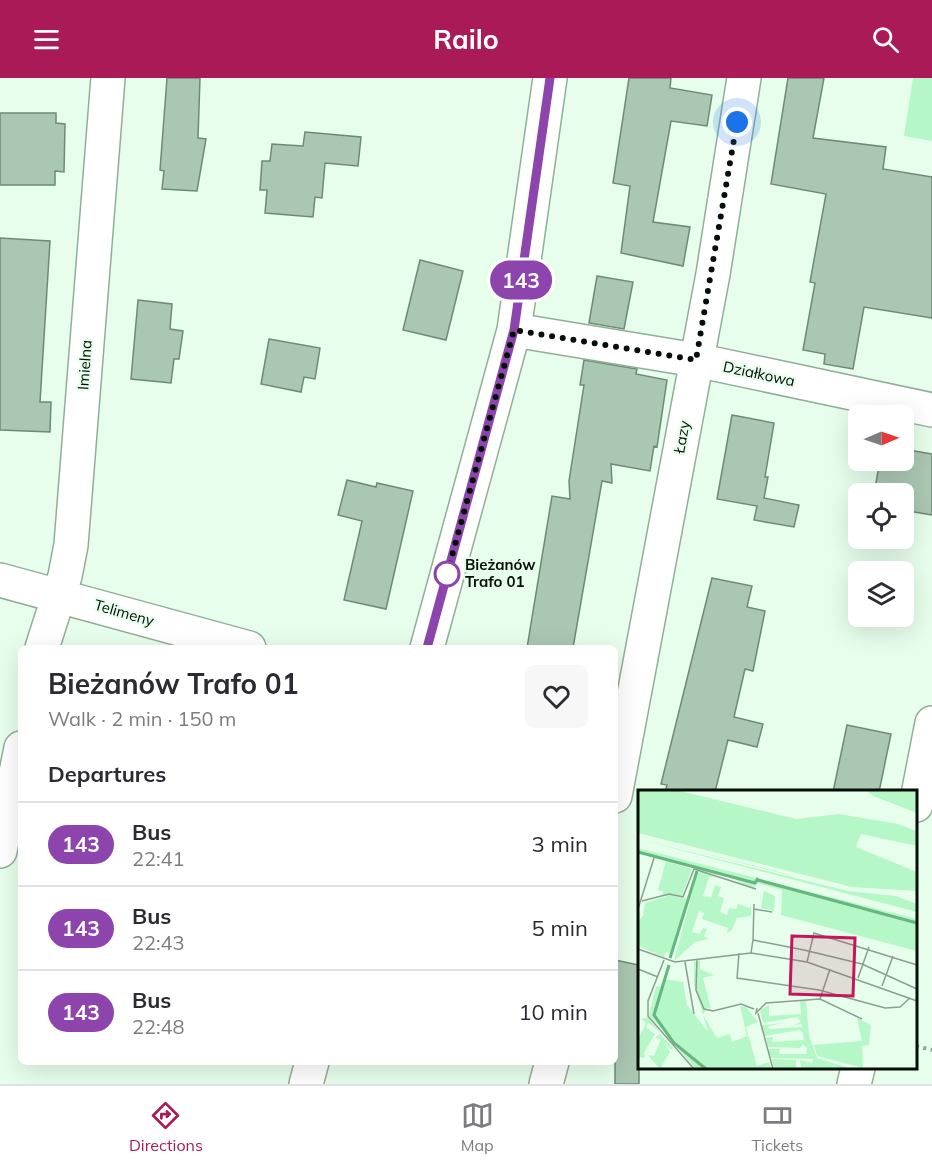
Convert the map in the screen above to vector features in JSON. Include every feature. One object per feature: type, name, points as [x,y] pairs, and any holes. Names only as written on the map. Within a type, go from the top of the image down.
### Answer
[{"type":"street","name":"Imielna","points":[[43,645],[65,576],[71,545],[108,78]]},
{"type":"street","points":[[428,645],[514,330],[550,78]]},
{"type":"street","name":"Łazy","points":[[618,780],[713,274],[744,78]]},
{"type":"street","name":"Działkowa","points":[[514,330],[696,360],[932,410]]},
{"type":"street","name":"Telimeny","points":[[0,580],[238,645]]},
{"type":"street","points":[[917,795],[932,723]]},
{"type":"street","points":[[0,851],[18,763]]},
{"type":"street","points":[[306,1084],[311,1065]]},
{"type":"street","points":[[546,1084],[551,1065]]},
{"type":"street","points":[[854,1084],[858,1069]]},
{"type":"path","points":[[917,1046],[932,1050]]},
{"type":"green space","points":[[913,78],[932,78],[932,141],[904,136]]},
{"type":"building","points":[[167,78],[200,78],[198,138],[206,139],[197,191],[162,189],[164,171],[160,170]]},
{"type":"building","points":[[629,78],[671,78],[670,88],[712,95],[707,126],[671,121],[653,222],[690,227],[683,266],[621,253],[630,186],[613,183]]},
{"type":"building","points":[[788,78],[824,78],[813,138],[886,147],[883,169],[932,177],[932,318],[864,307],[853,369],[824,364],[825,354],[803,350],[815,283],[810,282],[826,194],[771,184]]},
{"type":"building","points":[[0,113],[56,113],[56,123],[65,124],[64,172],[55,171],[55,185],[0,185]]},
{"type":"building","points":[[305,132],[361,137],[358,166],[325,163],[322,198],[315,197],[313,217],[265,213],[267,190],[260,190],[262,161],[270,161],[272,144],[303,146]]},
{"type":"building","points":[[0,238],[50,241],[40,402],[51,402],[50,432],[0,430]]},
{"type":"building","points":[[420,260],[463,271],[446,340],[403,330]]},
{"type":"building","points":[[597,276],[633,282],[624,329],[589,323]]},
{"type":"building","points":[[138,300],[172,304],[170,329],[183,331],[179,359],[174,359],[171,383],[131,379]]},
{"type":"building","points":[[269,339],[320,348],[315,379],[304,377],[301,392],[261,384]]},
{"type":"building","points":[[584,360],[637,369],[636,374],[667,380],[657,447],[654,446],[650,471],[611,464],[612,483],[602,481],[574,645],[527,645],[552,496],[570,499],[569,481],[584,385],[580,385]]},
{"type":"building","points":[[732,415],[774,423],[764,498],[799,505],[794,527],[754,520],[757,506],[717,499]]},
{"type":"building","points":[[914,451],[932,454],[932,515],[914,512],[914,483],[876,483],[878,471],[914,471]]},
{"type":"building","points":[[347,480],[376,487],[377,483],[413,491],[386,609],[344,600],[362,521],[338,515]]},
{"type":"building","points":[[712,578],[752,586],[747,607],[765,611],[753,671],[745,669],[734,717],[763,724],[757,747],[728,740],[716,790],[666,790],[667,785],[661,784]]},
{"type":"building","points":[[847,725],[891,734],[879,790],[833,790]]},
{"type":"building","points":[[618,961],[638,965],[639,1084],[615,1084],[615,1065],[618,1065]]},
{"type":"bus line","name":"143","points":[[428,645],[514,330],[550,78]]},
{"type":"place","name":"Bieżanów Trafo 01","points":[[447,574]]},
{"type":"route","points":[[447,574],[514,330],[696,360],[713,274],[737,122]]}]
